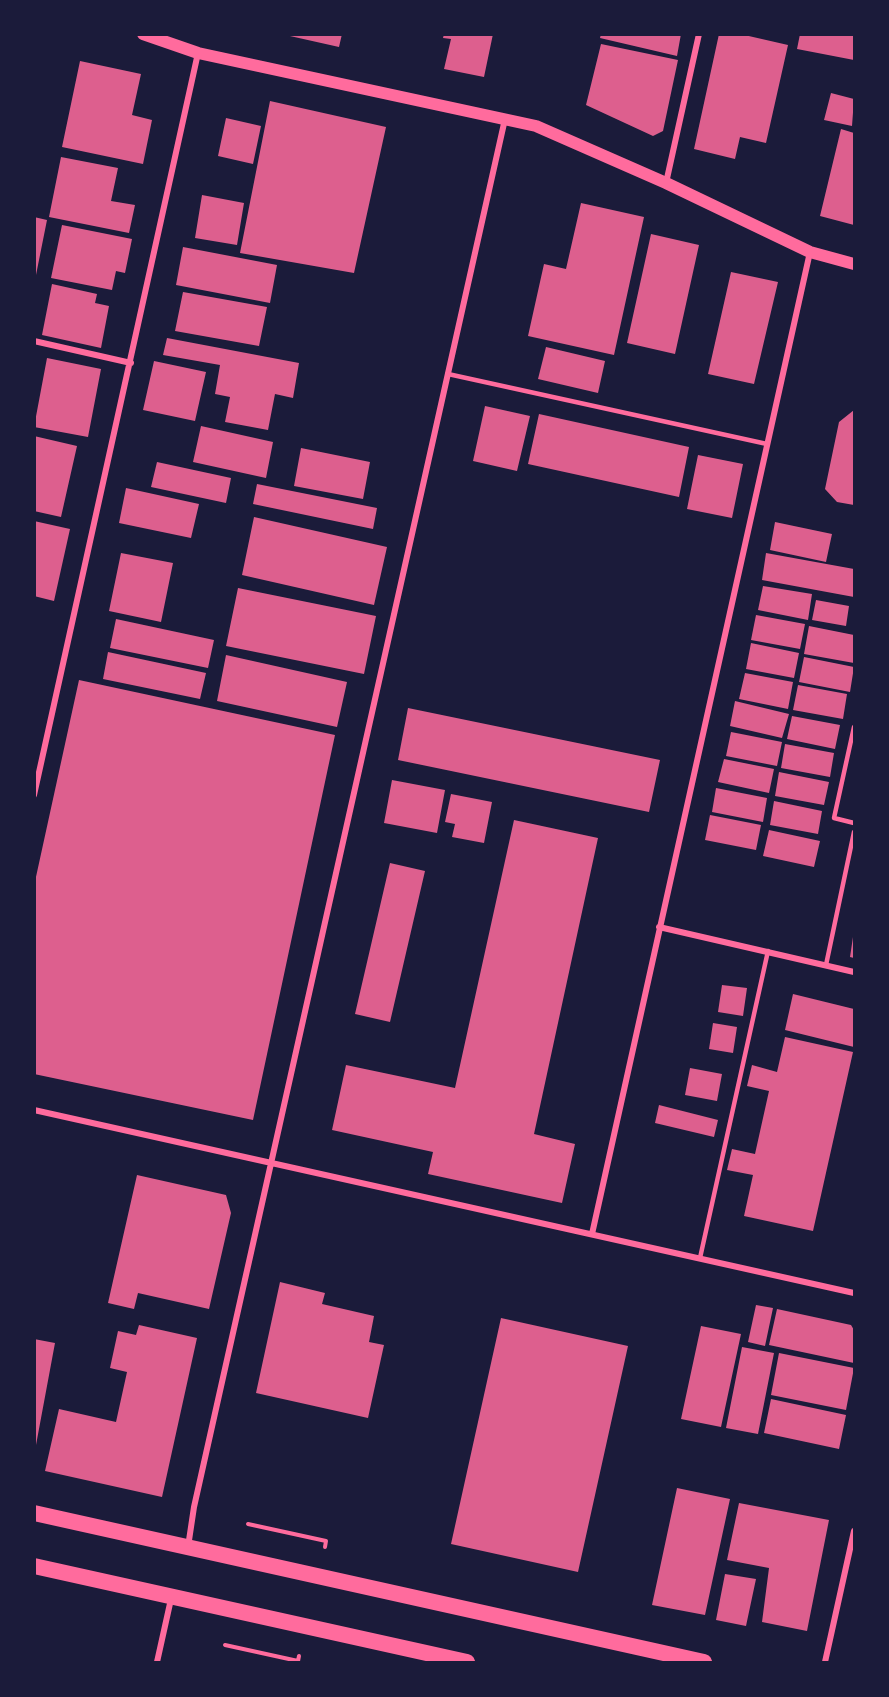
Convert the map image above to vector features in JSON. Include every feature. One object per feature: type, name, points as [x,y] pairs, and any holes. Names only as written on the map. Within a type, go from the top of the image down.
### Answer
[{"type":"highway","points":[[34,1513],[704,1662]]},
{"type":"highway","points":[[34,1566],[467,1662]]},
{"type":"main road","points":[[143,34],[198,52],[536,126],[666,183],[810,252],[855,264]]},
{"type":"street","points":[[666,183],[699,34]]},
{"type":"street","points":[[34,795],[198,52]]},
{"type":"street","points":[[188,1547],[194,1507],[505,119]]},
{"type":"street","points":[[592,1234],[810,252]]},
{"type":"street","points":[[34,341],[131,363]]},
{"type":"street","points":[[659,927],[855,972]]},
{"type":"street","points":[[34,1110],[855,1293]]},
{"type":"street","points":[[825,1662],[855,1531]]},
{"type":"street","points":[[157,1662],[171,1597]]},
{"type":"lane","points":[[448,374],[767,444]]},
{"type":"lane","points":[[855,727],[834,818],[855,823]]},
{"type":"lane","points":[[826,964],[855,832]]},
{"type":"lane","points":[[700,1258],[768,951]]},
{"type":"path","points":[[248,1524],[326,1541]]},
{"type":"path","points":[[225,1645],[298,1661]]},
{"type":"building","points":[[281,34],[342,34],[339,47]]},
{"type":"building","points":[[444,34],[493,34],[484,77],[444,69],[451,39],[443,38]]},
{"type":"building","points":[[601,34],[681,34],[677,56],[600,38]]},
{"type":"building","points":[[719,34],[740,34],[788,45],[766,143],[740,137],[735,159],[694,149]]},
{"type":"building","points":[[800,34],[854,34],[854,60],[797,49]]},
{"type":"building","points":[[601,44],[678,60],[663,131],[653,136],[586,105]]},
{"type":"building","points":[[80,61],[141,74],[132,115],[152,120],[143,164],[62,147]]},
{"type":"building","points":[[831,93],[854,99],[852,126],[824,120]]},
{"type":"building","points":[[270,101],[386,127],[354,273],[240,253]]},
{"type":"building","points":[[226,118],[261,126],[253,164],[218,156]]},
{"type":"building","points":[[841,129],[854,133],[854,225],[820,216]]},
{"type":"building","points":[[61,157],[118,168],[111,201],[135,205],[129,233],[49,217]]},
{"type":"building","points":[[202,195],[244,203],[237,245],[195,238]]},
{"type":"building","points":[[581,203],[644,217],[614,355],[528,336],[544,264],[566,269]]},
{"type":"building","points":[[34,217],[47,220],[36,275],[34,275]]},
{"type":"building","points":[[62,225],[132,239],[125,273],[116,271],[112,290],[51,278]]},
{"type":"building","points":[[651,234],[699,245],[675,354],[627,343]]},
{"type":"building","points":[[183,247],[277,265],[270,303],[176,285]]},
{"type":"building","points":[[731,272],[778,282],[754,384],[708,374]]},
{"type":"building","points":[[52,284],[97,294],[95,303],[109,306],[101,348],[42,335]]},
{"type":"building","points":[[183,292],[267,307],[259,346],[175,331]]},
{"type":"building","points":[[167,338],[299,363],[293,398],[275,394],[268,430],[225,422],[230,397],[215,394],[220,365],[163,355]]},
{"type":"building","points":[[546,347],[605,361],[598,393],[538,379]]},
{"type":"building","points":[[47,358],[101,369],[88,437],[34,427]]},
{"type":"building","points":[[154,361],[206,372],[195,421],[143,410]]},
{"type":"building","points":[[485,406],[530,416],[517,471],[473,461]]},
{"type":"building","points":[[854,410],[854,505],[837,502],[825,489],[839,422]]},
{"type":"building","points":[[539,414],[689,447],[679,497],[528,464]]},
{"type":"building","points":[[201,426],[273,442],[266,478],[193,462]]},
{"type":"building","points":[[34,436],[77,446],[61,517],[34,511]]},
{"type":"building","points":[[301,448],[370,462],[363,499],[294,486]]},
{"type":"building","points":[[698,455],[743,464],[732,518],[687,509]]},
{"type":"building","points":[[157,462],[231,478],[226,503],[151,487]]},
{"type":"building","points":[[257,484],[377,508],[373,529],[253,504]]},
{"type":"building","points":[[126,488],[199,504],[191,538],[119,523]]},
{"type":"building","points":[[254,517],[387,547],[374,605],[242,575]]},
{"type":"building","points":[[34,521],[70,529],[54,601],[34,596]]},
{"type":"building","points":[[775,522],[832,534],[826,562],[770,550]]},
{"type":"building","points":[[121,553],[173,563],[161,622],[109,611]]},
{"type":"building","points":[[766,553],[854,569],[854,597],[762,580]]},
{"type":"building","points":[[763,586],[812,594],[808,620],[758,610]]},
{"type":"building","points":[[238,588],[376,616],[364,674],[226,646]]},
{"type":"building","points":[[816,600],[849,606],[846,626],[812,620]]},
{"type":"building","points":[[756,615],[805,624],[800,649],[751,640]]},
{"type":"building","points":[[116,619],[214,640],[208,668],[110,648]]},
{"type":"building","points":[[809,626],[854,635],[854,663],[804,654]]},
{"type":"building","points":[[751,643],[799,653],[794,678],[746,669]]},
{"type":"building","points":[[108,652],[206,673],[200,699],[103,679]]},
{"type":"building","points":[[226,655],[347,682],[337,727],[217,701]]},
{"type":"building","points":[[804,657],[854,667],[850,692],[799,682]]},
{"type":"building","points":[[745,673],[793,682],[788,709],[739,699]]},
{"type":"building","points":[[79,680],[335,735],[253,1120],[34,1074],[34,886]]},
{"type":"building","points":[[798,685],[847,694],[843,719],[793,710]]},
{"type":"building","points":[[735,701],[789,714],[782,738],[730,726]]},
{"type":"building","points":[[408,708],[660,760],[649,812],[398,760]]},
{"type":"building","points":[[792,716],[840,725],[835,749],[787,739]]},
{"type":"building","points":[[731,732],[782,742],[777,766],[726,756]]},
{"type":"building","points":[[785,744],[834,753],[830,777],[781,768]]},
{"type":"building","points":[[724,759],[774,769],[769,793],[718,782]]},
{"type":"building","points":[[779,772],[829,782],[824,805],[775,796]]},
{"type":"building","points":[[392,780],[445,790],[437,833],[384,823]]},
{"type":"building","points":[[716,788],[767,798],[763,822],[712,812]]},
{"type":"building","points":[[451,794],[492,802],[484,843],[452,837],[455,824],[445,822]]},
{"type":"building","points":[[774,801],[822,811],[818,834],[770,825]]},
{"type":"building","points":[[710,815],[761,825],[756,850],[705,840]]},
{"type":"building","points":[[514,820],[598,838],[534,1134],[575,1144],[562,1203],[428,1174],[433,1152],[332,1130],[346,1065],[455,1088]]},
{"type":"building","points":[[769,830],[820,841],[814,867],[763,856]]},
{"type":"building","points":[[390,863],[425,871],[390,1022],[355,1014]]},
{"type":"building","points":[[854,938],[854,958],[850,957]]},
{"type":"building","points":[[722,985],[747,988],[743,1016],[718,1012]]},
{"type":"building","points":[[793,994],[854,1009],[854,1047],[785,1030]]},
{"type":"building","points":[[713,1023],[737,1027],[733,1053],[709,1049]]},
{"type":"building","points":[[785,1037],[853,1052],[813,1231],[744,1216],[753,1175],[727,1170],[732,1149],[755,1154],[769,1091],[747,1086],[752,1065],[777,1072]]},
{"type":"building","points":[[690,1068],[722,1074],[717,1101],[685,1095]]},
{"type":"building","points":[[659,1105],[718,1120],[714,1137],[655,1123]]},
{"type":"building","points":[[137,1175],[226,1195],[231,1213],[209,1309],[138,1293],[134,1309],[108,1303]]},
{"type":"building","points":[[280,1282],[325,1293],[322,1304],[374,1316],[369,1342],[384,1345],[368,1418],[256,1393]]},
{"type":"building","points":[[756,1305],[773,1308],[765,1346],[748,1342]]},
{"type":"building","points":[[777,1309],[851,1325],[854,1330],[854,1363],[769,1345]]},
{"type":"building","points":[[501,1318],[628,1346],[578,1572],[451,1544]]},
{"type":"building","points":[[139,1325],[197,1338],[162,1497],[45,1471],[59,1409],[116,1422],[127,1372],[110,1368],[118,1331],[136,1335]]},
{"type":"building","points":[[701,1326],[741,1334],[721,1427],[681,1419]]},
{"type":"building","points":[[34,1339],[55,1343],[36,1445],[34,1445]]},
{"type":"building","points":[[742,1347],[774,1353],[758,1434],[726,1428]]},
{"type":"building","points":[[779,1353],[854,1368],[846,1410],[771,1395]]},
{"type":"building","points":[[771,1399],[846,1415],[839,1449],[764,1433]]},
{"type":"building","points":[[677,1488],[730,1499],[705,1615],[652,1605]]},
{"type":"building","points":[[739,1503],[829,1520],[807,1631],[762,1622],[769,1568],[727,1560]]},
{"type":"building","points":[[725,1574],[756,1579],[746,1626],[716,1620]]}]
